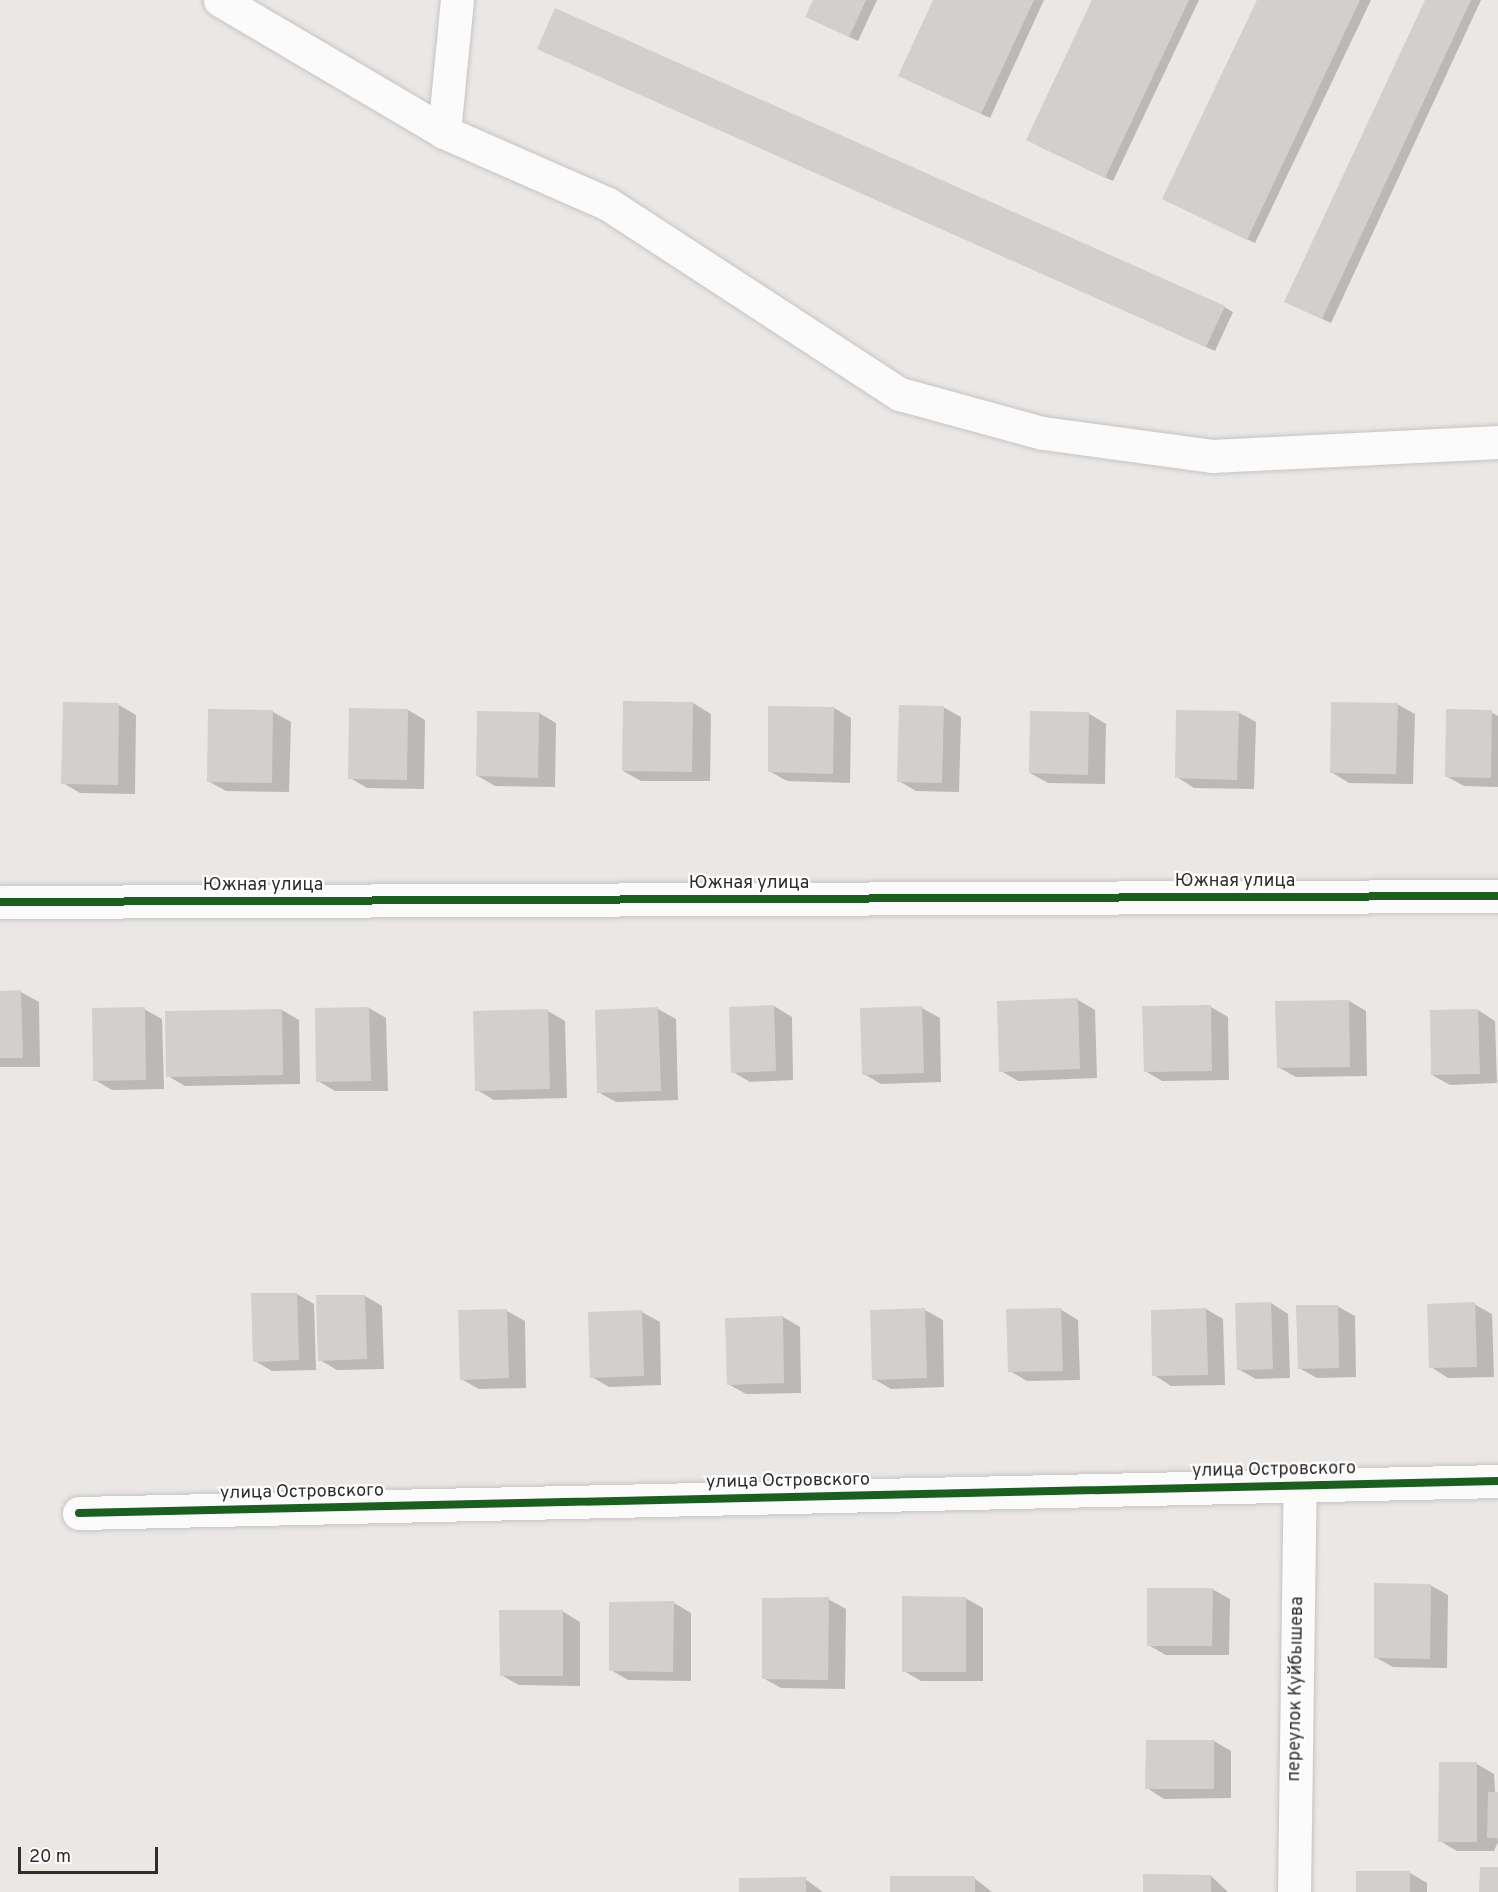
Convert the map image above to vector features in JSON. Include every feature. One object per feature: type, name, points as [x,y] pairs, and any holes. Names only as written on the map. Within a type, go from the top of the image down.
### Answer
[{"type":"street","points":[[220,0],[444,132],[608,204],[900,394],[1043,433],[1213,456],[1498,442]]},
{"type":"street","points":[[444,132],[458,0]]},
{"type":"street","name":"Южная улица","points":[[0,902],[1498,896]]},
{"type":"street","name":"улица Островского","points":[[79,1513],[1498,1481]]},
{"type":"street","name":"переулок Куйбышева","points":[[1294,1892],[1300,1485]]},
{"type":"building","points":[[813,0],[866,0],[849,37],[805,17]]},
{"type":"building","points":[[933,0],[1034,0],[981,114],[898,76]]},
{"type":"building","points":[[1092,0],[1189,0],[1105,178],[1026,140]]},
{"type":"building","points":[[1257,0],[1360,0],[1247,240],[1162,199]]},
{"type":"building","points":[[1425,0],[1471,0],[1322,319],[1284,302]]},
{"type":"building","points":[[555,8],[1225,306],[1206,347],[537,49]]},
{"type":"building","points":[[623,701],[693,702],[692,772],[622,771]]},
{"type":"building","points":[[63,702],[119,703],[118,785],[61,784]]},
{"type":"building","points":[[1331,702],[1398,703],[1396,774],[1330,773]]},
{"type":"building","points":[[899,705],[944,706],[942,783],[897,782]]},
{"type":"building","points":[[768,706],[834,707],[833,774],[768,772]]},
{"type":"building","points":[[349,708],[408,709],[407,780],[348,779]]},
{"type":"building","points":[[208,709],[273,710],[272,783],[207,782]]},
{"type":"building","points":[[1446,709],[1492,710],[1491,778],[1445,777]]},
{"type":"building","points":[[1176,710],[1239,711],[1237,780],[1175,778]]},
{"type":"building","points":[[477,711],[539,712],[538,778],[476,776]]},
{"type":"building","points":[[1030,711],[1089,712],[1088,775],[1029,773]]},
{"type":"building","points":[[21,990],[23,1058],[0,1058],[0,991]]},
{"type":"building","points":[[1078,998],[1080,1069],[999,1072],[997,1001]]},
{"type":"building","points":[[1349,1000],[1350,1067],[1277,1068],[1275,1001]]},
{"type":"building","points":[[774,1005],[776,1071],[731,1073],[729,1007]]},
{"type":"building","points":[[1211,1005],[1212,1071],[1144,1072],[1142,1006]]},
{"type":"building","points":[[922,1006],[924,1073],[862,1075],[860,1008]]},
{"type":"building","points":[[145,1007],[146,1080],[93,1081],[92,1008]]},
{"type":"building","points":[[369,1007],[371,1081],[316,1082],[315,1008]]},
{"type":"building","points":[[658,1007],[661,1091],[597,1093],[595,1010]]},
{"type":"building","points":[[282,1009],[283,1075],[166,1077],[165,1011]]},
{"type":"building","points":[[548,1009],[550,1089],[475,1091],[473,1011]]},
{"type":"building","points":[[1478,1009],[1480,1074],[1431,1075],[1430,1010]]},
{"type":"building","points":[[251,1293],[297,1293],[299,1360],[253,1362]]},
{"type":"building","points":[[316,1295],[365,1295],[367,1359],[318,1361]]},
{"type":"building","points":[[1271,1302],[1273,1369],[1237,1370],[1235,1303]]},
{"type":"building","points":[[1475,1302],[1477,1367],[1429,1368],[1427,1304]]},
{"type":"building","points":[[1296,1305],[1338,1305],[1339,1368],[1298,1369]]},
{"type":"building","points":[[925,1308],[927,1378],[872,1380],[870,1310]]},
{"type":"building","points":[[1061,1308],[1063,1371],[1008,1372],[1006,1309]]},
{"type":"building","points":[[1206,1308],[1208,1375],[1152,1376],[1151,1310]]},
{"type":"building","points":[[507,1309],[509,1378],[460,1380],[458,1310]]},
{"type":"building","points":[[642,1310],[644,1376],[590,1378],[588,1312]]},
{"type":"building","points":[[783,1316],[784,1383],[727,1385],[725,1318]]},
{"type":"building","points":[[1374,1583],[1431,1584],[1430,1659],[1374,1658]]},
{"type":"building","points":[[1147,1588],[1213,1588],[1212,1646],[1147,1646]]},
{"type":"building","points":[[902,1596],[966,1597],[966,1672],[902,1672]]},
{"type":"building","points":[[829,1597],[828,1680],[762,1679],[762,1598]]},
{"type":"building","points":[[674,1601],[673,1672],[609,1671],[609,1602]]},
{"type":"building","points":[[499,1610],[563,1610],[563,1676],[500,1676]]},
{"type":"building","points":[[1146,1740],[1214,1740],[1214,1789],[1145,1789]]},
{"type":"building","points":[[1439,1762],[1477,1762],[1477,1842],[1438,1842]]},
{"type":"building","points":[[1488,1792],[1498,1792],[1498,1838],[1487,1838]]},
{"type":"building","points":[[1480,1867],[1498,1867],[1498,1892],[1479,1892]]},
{"type":"building","points":[[1356,1871],[1410,1871],[1410,1892],[1356,1892]]},
{"type":"building","points":[[1143,1874],[1211,1875],[1211,1892],[1143,1892]]},
{"type":"building","points":[[890,1876],[975,1876],[975,1892],[890,1892]]},
{"type":"building","points":[[806,1877],[806,1892],[739,1892],[739,1878]]},
{"type":"cycle path","points":[[0,902],[1498,896]]},
{"type":"cycle path","points":[[79,1513],[1498,1481]]}]
